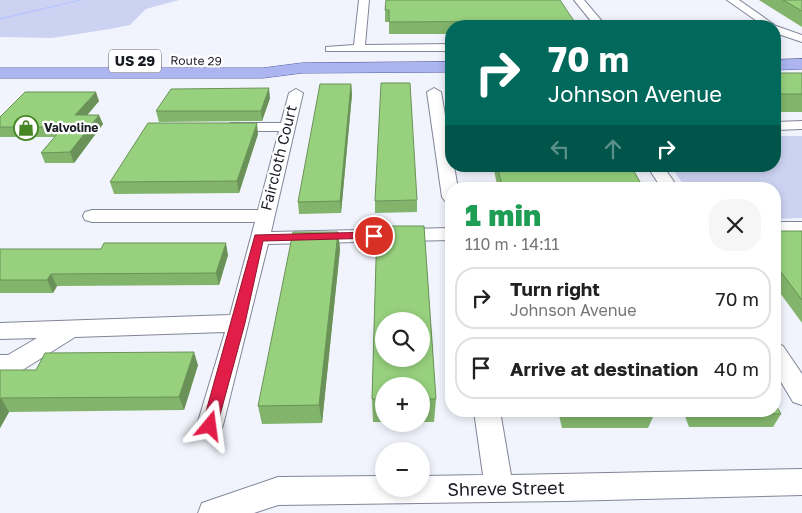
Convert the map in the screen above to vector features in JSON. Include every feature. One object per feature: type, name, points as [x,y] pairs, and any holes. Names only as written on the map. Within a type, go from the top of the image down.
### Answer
[{"type":"main road","name":"Route 29","points":[[0,60],[269,62],[302,68]]},
{"type":"main road","points":[[781,65],[802,64]]},
{"type":"main road","name":"Route 29","points":[[0,73],[263,73],[302,68],[445,67]]},
{"type":"street","points":[[359,49],[364,0]]},
{"type":"street","points":[[579,0],[596,20]]},
{"type":"street","points":[[732,0],[762,20]]},
{"type":"street","points":[[781,31],[802,39]]},
{"type":"street","points":[[330,49],[445,48]]},
{"type":"street","points":[[434,92],[445,160]]},
{"type":"street","name":"Faircloth Court","points":[[210,426],[239,323],[296,93]]},
{"type":"street","points":[[781,126],[802,125]]},
{"type":"street","points":[[213,128],[288,127]]},
{"type":"street","points":[[92,216],[265,216]]},
{"type":"street","points":[[781,228],[802,228]]},
{"type":"street","points":[[259,238],[445,234]]},
{"type":"street","points":[[0,331],[239,323]]},
{"type":"street","points":[[0,364],[12,364],[72,328]]},
{"type":"street","points":[[781,362],[802,395]]},
{"type":"street","points":[[488,417],[500,489]]},
{"type":"street","name":"Shreve Street","points":[[213,513],[278,491],[500,489],[802,482]]},
{"type":"shaded area","points":[[0,0],[179,0],[146,9],[130,25],[52,38],[0,37]]},
{"type":"shaded area","points":[[781,136],[802,136],[802,218],[781,219],[781,182],[681,182],[675,172],[781,172]]},
{"type":"building","points":[[386,0],[560,0],[573,20],[389,22],[389,10],[385,10]]},
{"type":"building","points":[[783,0],[802,0],[802,11]]},
{"type":"building","points":[[781,73],[802,73],[802,94],[781,94]]},
{"type":"building","points":[[381,83],[410,83],[417,200],[375,201]]},
{"type":"building","points":[[320,84],[351,84],[340,201],[298,202]]},
{"type":"building","points":[[269,88],[261,111],[156,111],[171,89]]},
{"type":"building","points":[[25,92],[96,92],[75,115],[99,115],[70,152],[41,153],[63,127],[0,127],[0,117]]},
{"type":"building","points":[[148,123],[257,123],[237,181],[110,182]]},
{"type":"building","points":[[499,172],[634,172],[640,182],[501,182]]},
{"type":"building","points":[[377,226],[424,226],[430,312],[375,312],[375,367],[430,367],[430,312],[436,399],[430,399],[430,377],[375,377],[375,399],[372,399]]},
{"type":"building","points":[[781,231],[802,231],[802,300],[781,272]]},
{"type":"building","points":[[293,232],[338,232],[319,405],[258,406]]},
{"type":"building","points":[[104,243],[226,243],[216,273],[51,274],[47,280],[0,280],[0,249],[101,249]]},
{"type":"building","points":[[194,352],[179,397],[1,398],[0,400],[0,370],[36,370],[45,353]]},
{"type":"waterway","points":[[0,19],[81,0]]},
{"type":"place","name":"Valvoline","points":[[26,128]]},
{"type":"route","points":[[210,426],[239,323],[259,238],[374,236]]}]
